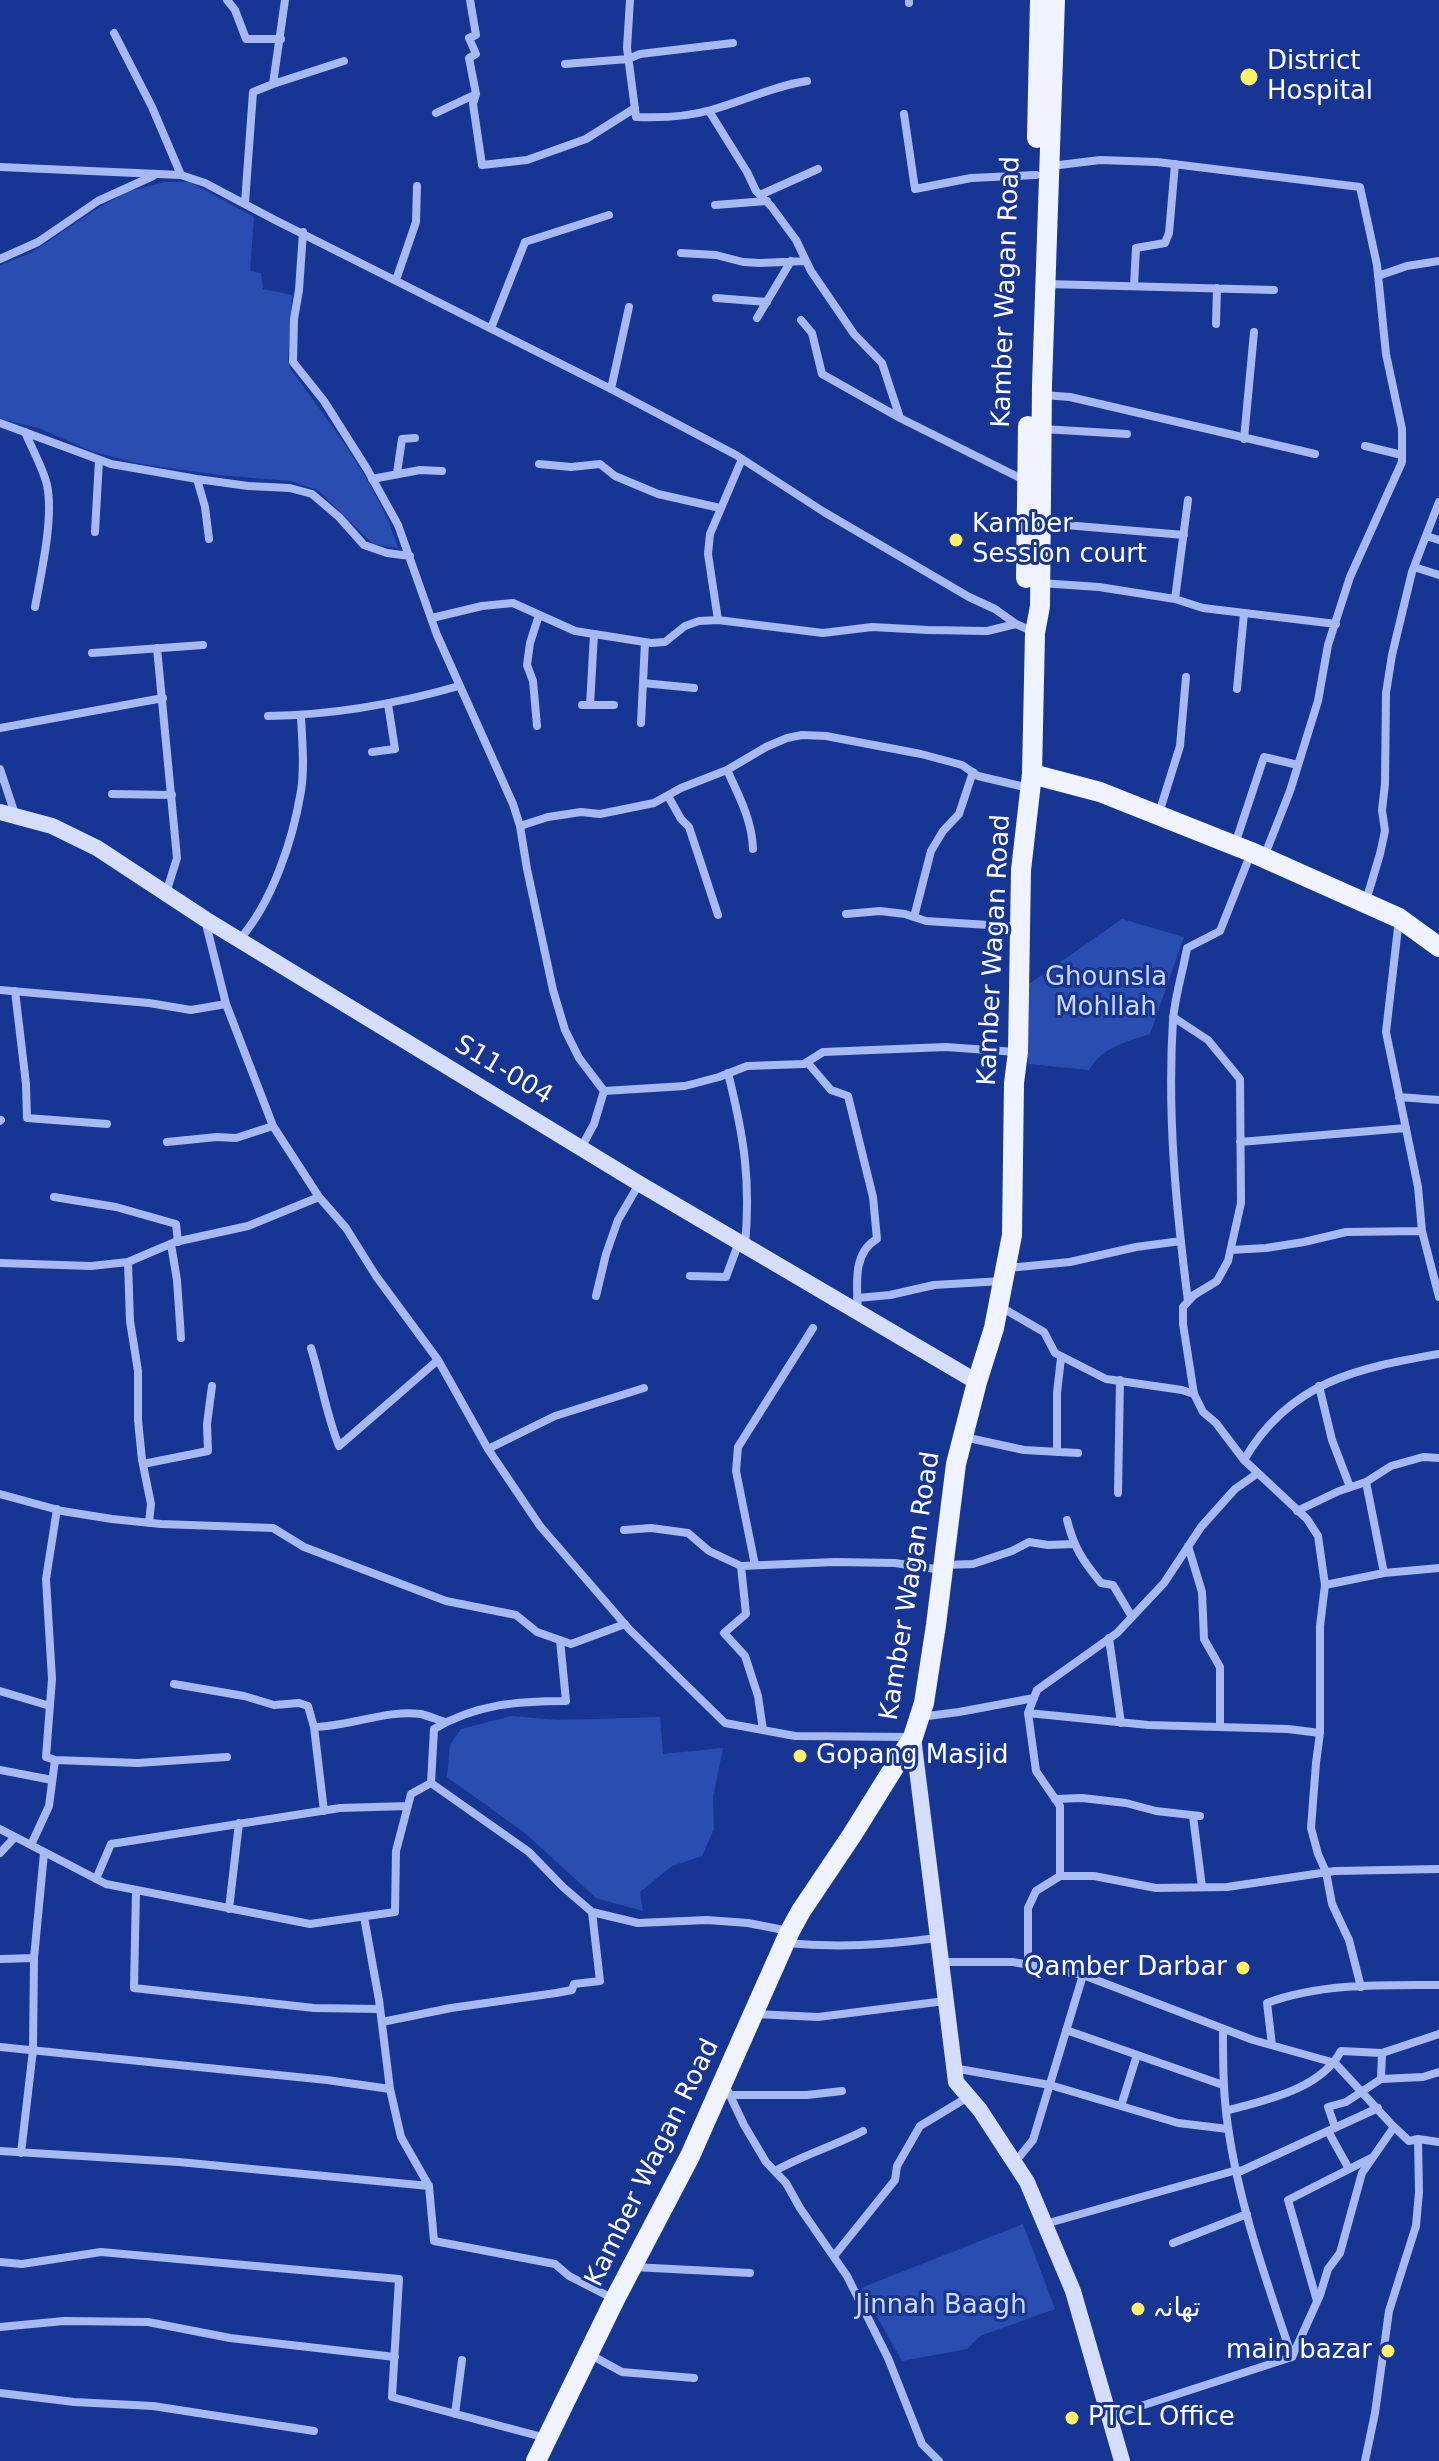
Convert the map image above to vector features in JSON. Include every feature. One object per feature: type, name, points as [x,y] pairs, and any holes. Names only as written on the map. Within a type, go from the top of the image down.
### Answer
[{"type":"main road","name":"Kamber Wagan Road","points":[[536,2461],[615,2299],[726,2089],[753,2014],[787,1937],[913,1737],[924,1703],[956,1464],[994,1328],[1012,1235],[1021,870],[1031,781],[1035,633],[1040,606],[1045,284],[1040,0]]},
{"type":"main road","name":"Kamber Wagan Road","points":[[1035,633],[1027,604],[1026,481],[1055,0]]},
{"type":"main road","points":[[1031,781],[1100,792],[1250,851],[1399,918],[1439,947]]},
{"type":"street","points":[[227,0],[235,10],[246,39],[281,39]]},
{"type":"street","points":[[273,84],[285,0]]},
{"type":"street","points":[[470,0],[476,35],[469,38],[476,54],[469,58],[476,94],[473,104],[482,165],[527,160],[586,139],[635,108]]},
{"type":"street","points":[[630,0],[628,59],[636,117],[663,118],[709,111],[779,85],[807,81]]},
{"type":"street","points":[[114,33],[152,107],[181,175]]},
{"type":"street","points":[[565,64],[628,59],[640,54],[733,43]]},
{"type":"street","points":[[245,203],[253,92],[344,61]]},
{"type":"street","points":[[436,113],[476,94]]},
{"type":"street","points":[[709,111],[763,198],[796,240],[806,261],[854,334],[882,363],[900,418]]},
{"type":"street","points":[[904,114],[915,189],[1100,160],[1175,164],[1360,187],[1378,276],[1386,354],[1402,429],[1402,462],[1350,577],[1328,645],[1318,701],[1298,765],[1250,851],[1220,931],[1187,948],[1173,1017],[1172,1111],[1175,1193],[1188,1301]]},
{"type":"street","points":[[1134,286],[1136,248],[1165,243],[1169,233],[1175,164]]},
{"type":"street","points":[[0,167],[181,175],[205,183],[742,459],[824,512],[1035,633]]},
{"type":"street","points":[[715,205],[763,198],[818,169]]},
{"type":"street","points":[[0,259],[38,242],[98,201],[155,175]]},
{"type":"street","points":[[396,280],[416,222],[417,186]]},
{"type":"street","points":[[491,328],[525,242],[609,215]]},
{"type":"street","points":[[303,232],[293,362],[324,401],[398,525],[422,597],[520,826],[546,960],[565,1030],[579,1058],[604,1091]]},
{"type":"street","points":[[681,253],[716,255],[743,262],[806,261]]},
{"type":"street","points":[[757,318],[791,261]]},
{"type":"street","points":[[1378,276],[1407,266],[1439,261]]},
{"type":"street","points":[[1045,284],[1274,290]]},
{"type":"street","points":[[1216,324],[1217,288]]},
{"type":"street","points":[[716,298],[767,302]]},
{"type":"street","points":[[611,389],[629,307]]},
{"type":"street","points":[[801,320],[812,333],[822,374],[900,418],[1026,481]]},
{"type":"street","points":[[1244,439],[1254,332]]},
{"type":"street","points":[[1042,395],[1070,397],[1315,454]]},
{"type":"street","points":[[0,423],[99,460],[197,479],[290,488],[312,494],[339,517],[364,545],[387,553],[410,556]]},
{"type":"street","points":[[1042,429],[1127,434]]},
{"type":"street","points":[[25,432],[47,486],[45,552],[35,607]]},
{"type":"street","points":[[397,473],[402,439],[415,438]]},
{"type":"street","points":[[1365,446],[1402,455]]},
{"type":"street","points":[[718,620],[708,554],[710,534],[742,459]]},
{"type":"street","points":[[95,532],[99,460]]},
{"type":"street","points":[[539,464],[571,467],[600,464],[615,476],[658,494],[720,508]]},
{"type":"street","points":[[372,479],[420,470],[442,471]]},
{"type":"street","points":[[197,479],[209,539]]},
{"type":"street","points":[[1175,599],[1188,500]]},
{"type":"street","points":[[1365,904],[1385,831],[1382,810],[1386,693],[1392,655],[1414,567],[1439,502]]},
{"type":"street","points":[[1040,523],[1184,535]]},
{"type":"street","points":[[1426,536],[1439,540]]},
{"type":"street","points":[[1414,567],[1439,575]]},
{"type":"street","points":[[1039,583],[1099,587],[1175,599],[1203,608],[1336,624]]},
{"type":"street","points":[[432,618],[482,606],[513,603],[575,631],[645,642],[665,642],[685,626],[699,621],[718,620],[823,633],[872,627],[987,631],[1016,624]]},
{"type":"street","points":[[1237,689],[1244,613]]},
{"type":"street","points":[[537,726],[533,681],[527,665],[539,615]]},
{"type":"street","points":[[594,634],[586,705],[614,705]]},
{"type":"street","points":[[641,723],[645,642]]},
{"type":"street","points":[[92,653],[203,645]]},
{"type":"street","points":[[157,648],[177,858],[166,893]]},
{"type":"street","points":[[1159,815],[1180,746],[1186,677]]},
{"type":"street","points":[[643,683],[694,688]]},
{"type":"street","points":[[268,716],[301,716],[388,704],[459,686]]},
{"type":"street","points":[[0,728],[163,698]]},
{"type":"street","points":[[372,752],[395,749],[388,704]]},
{"type":"street","points":[[239,940],[255,922],[271,890],[290,837],[302,788],[301,716]]},
{"type":"street","points":[[520,826],[548,817],[581,812],[600,814],[654,803],[727,770],[766,747],[802,735],[826,736],[921,754],[962,765],[978,776],[1031,781]]},
{"type":"street","points":[[1250,851],[1264,757],[1298,765]]},
{"type":"street","points":[[0,769],[8,815]]},
{"type":"street","points":[[727,770],[746,809],[753,833],[753,849]]},
{"type":"street","points":[[914,917],[931,851],[943,831],[959,814],[973,772]]},
{"type":"street","points":[[112,794],[172,795]]},
{"type":"street","points":[[668,796],[689,827],[718,915]]},
{"type":"street","name":"S11-004","points":[[8,815],[52,826],[97,848],[205,919],[640,1184],[742,1244],[857,1305],[977,1382]]},
{"type":"street","points":[[846,914],[880,911],[926,921],[1020,927]]},
{"type":"street","points":[[1399,918],[1386,1032],[1418,1187],[1422,1231],[1439,1297]]},
{"type":"street","points":[[205,919],[226,1004],[273,1126],[319,1197],[346,1228],[376,1276],[438,1360],[488,1449],[540,1526],[625,1624],[725,1723],[795,1736],[913,1737],[956,2082],[980,2110],[1027,2182],[1073,2291],[1122,2461]]},
{"type":"street","points":[[0,990],[149,1003],[191,1010],[226,1004]]},
{"type":"street","points":[[15,991],[27,1118],[107,1124]]},
{"type":"street","points":[[1173,1017],[1208,1040],[1240,1079],[1241,1203],[1231,1250],[1217,1281],[1183,1307],[1183,1324],[1194,1394],[1203,1412],[1216,1423],[1244,1460],[1307,1519],[1318,1536],[1325,1585],[1320,1626],[1320,1733],[1311,1828],[1326,1872],[1332,1904],[1349,1940],[1361,1987]]},
{"type":"street","points":[[604,1091],[685,1086],[747,1066],[804,1064],[823,1052],[946,1047],[1018,1052]]},
{"type":"street","points":[[807,1062],[831,1090],[848,1096],[873,1197],[877,1239],[860,1255],[857,1305],[934,1285],[1004,1275],[1136,1247],[1181,1241]]},
{"type":"street","points":[[690,1276],[726,1277],[742,1244],[748,1206],[747,1165],[728,1073]]},
{"type":"street","points":[[581,1148],[594,1124],[604,1091]]},
{"type":"street","points":[[1399,1097],[1439,1100]]},
{"type":"street","points":[[167,1142],[236,1138],[273,1126]]},
{"type":"street","points":[[1240,1142],[1406,1128]]},
{"type":"street","points":[[596,1296],[618,1220],[640,1184]]},
{"type":"street","points":[[54,1197],[116,1207],[176,1224],[181,1338]]},
{"type":"street","points":[[0,1263],[91,1266],[128,1262],[175,1243],[248,1226],[319,1197]]},
{"type":"street","points":[[1231,1250],[1266,1248],[1346,1232],[1422,1231]]},
{"type":"street","points":[[128,1262],[130,1321],[138,1371],[138,1420],[151,1504],[149,1523]]},
{"type":"street","points":[[998,1305],[1044,1332],[1061,1358],[1106,1379],[1194,1394]]},
{"type":"street","points":[[755,1565],[736,1471],[738,1447],[813,1328]]},
{"type":"street","points":[[311,1348],[330,1424],[339,1446],[438,1360]]},
{"type":"street","points":[[1244,1460],[1255,1441],[1299,1397],[1328,1381],[1404,1360],[1439,1354]]},
{"type":"street","points":[[1057,1452],[1057,1393],[1061,1358]]},
{"type":"street","points":[[1118,1493],[1120,1380]]},
{"type":"street","points":[[143,1464],[208,1451],[207,1424],[212,1386]]},
{"type":"street","points":[[1319,1386],[1332,1440],[1350,1487]]},
{"type":"street","points":[[488,1449],[555,1416],[644,1388]]},
{"type":"street","points":[[963,1437],[1024,1450],[1078,1453]]},
{"type":"street","points":[[1297,1511],[1366,1482],[1391,1466],[1423,1457],[1439,1458]]},
{"type":"street","points":[[1060,1876],[1060,1806],[1036,1771],[1028,1713],[1037,1690],[1109,1638],[1132,1617],[1164,1583],[1201,1527],[1235,1489],[1258,1473]]},
{"type":"street","points":[[1366,1482],[1384,1573]]},
{"type":"street","points":[[0,1494],[57,1509],[149,1523],[273,1528],[304,1547],[446,1601],[516,1615],[537,1632],[571,1644],[625,1624]]},
{"type":"street","points":[[57,1509],[46,1579],[52,1679],[46,1757],[55,1760],[138,1763],[227,1757]]},
{"type":"street","points":[[1067,1520],[1073,1544],[1101,1583],[1113,1585],[1132,1617]]},
{"type":"street","points":[[624,1530],[651,1528],[688,1533],[709,1551],[741,1566],[835,1562],[943,1567],[973,1564],[1029,1542],[1073,1544]]},
{"type":"street","points":[[1188,1546],[1202,1592],[1204,1639],[1220,1667],[1220,1727]]},
{"type":"street","points":[[741,1566],[746,1614],[724,1633],[745,1656],[758,1696],[763,1730]]},
{"type":"street","points":[[1325,1585],[1384,1573],[1439,1568]]},
{"type":"street","points":[[1109,1638],[1121,1723]]},
{"type":"street","points":[[431,1783],[434,1729],[445,1722],[458,1715],[520,1701],[566,1701],[560,1640]]},
{"type":"street","points":[[174,1684],[244,1696],[274,1705],[299,1703],[308,1706],[314,1727],[324,1811]]},
{"type":"street","points":[[0,1691],[50,1706]]},
{"type":"street","points":[[920,1717],[1034,1698]]},
{"type":"street","points":[[1028,1713],[1121,1723],[1320,1733]]},
{"type":"street","points":[[314,1727],[419,1714],[445,1722]]},
{"type":"street","points":[[31,1845],[49,1806],[55,1760]]},
{"type":"street","points":[[0,1770],[52,1780]]},
{"type":"street","points":[[0,1829],[106,1884],[310,1924],[395,1912],[396,1851],[411,1794],[431,1783]]},
{"type":"street","points":[[431,1783],[529,1852],[592,1912],[638,1923],[707,1920],[748,1923],[829,1947],[937,1938]]},
{"type":"street","points":[[1055,1799],[1082,1798],[1126,1803],[1196,1816],[1202,1887]]},
{"type":"street","points":[[96,1879],[111,1844],[324,1811],[408,1806]]},
{"type":"street","points":[[229,1909],[239,1823]]},
{"type":"street","points":[[0,1853],[15,1837]]},
{"type":"street","points":[[21,2153],[33,2050],[34,1958],[44,1853]]},
{"type":"street","points":[[1028,1965],[1028,1908],[1036,1891],[1060,1876],[1094,1876],[1156,1888],[1227,1887],[1326,1872],[1438,1871]]},
{"type":"street","points":[[136,1890],[134,1988],[314,2008],[380,2009]]},
{"type":"street","points":[[382,2022],[572,1990],[574,1984],[600,1981],[592,1912]]},
{"type":"street","points":[[364,1917],[390,2089],[401,2137],[429,2186],[434,2241],[555,2264],[569,2276],[615,2299]]},
{"type":"street","points":[[0,1959],[34,1958]]},
{"type":"street","points":[[941,1962],[1013,1962],[1083,1975],[1223,2029],[1335,2063],[1409,2141],[1439,2142]]},
{"type":"street","points":[[1014,2163],[1033,2140],[1083,1975]]},
{"type":"street","points":[[1272,2045],[1267,2003],[1288,1995],[1361,1987],[1439,1985]]},
{"type":"street","points":[[753,2014],[818,2017],[945,2001]]},
{"type":"street","points":[[1223,2029],[1223,2085],[1228,2129],[1247,2214],[1292,2357]]},
{"type":"street","points":[[1066,2030],[1223,2085]]},
{"type":"street","points":[[1226,2111],[1269,2099],[1308,2083],[1335,2063],[1341,2051],[1382,2053],[1439,2034]]},
{"type":"street","points":[[0,2047],[390,2089]]},
{"type":"street","points":[[1381,2079],[1382,2053]]},
{"type":"street","points":[[1121,2106],[1137,2055]]},
{"type":"street","points":[[953,2068],[1050,2085],[1178,2123],[1228,2129]]},
{"type":"street","points":[[1349,2169],[1332,2129],[1328,2107],[1346,2102],[1381,2079],[1423,2077],[1439,2072]]},
{"type":"street","points":[[726,2089],[807,2095],[842,2091]]},
{"type":"street","points":[[726,2089],[766,2162],[786,2183],[834,2256],[888,2358],[922,2444],[939,2461]]},
{"type":"street","points":[[834,2256],[895,2180],[897,2166],[920,2126],[969,2097]]},
{"type":"street","points":[[1045,2225],[1241,2171],[1378,2108]]},
{"type":"street","points":[[1110,2416],[1292,2357],[1328,2269],[1340,2253],[1362,2173],[1394,2127]]},
{"type":"street","points":[[775,2171],[803,2155],[825,2150],[863,2131]]},
{"type":"street","points":[[1365,2461],[1389,2311],[1416,2226],[1418,2139]]},
{"type":"street","points":[[0,2151],[179,2162],[429,2186]]},
{"type":"street","points":[[1317,2302],[1288,2200],[1374,2157]]},
{"type":"street","points":[[1173,2243],[1247,2214]]},
{"type":"street","points":[[0,2262],[22,2264],[101,2252],[399,2279],[392,2397],[547,2438]]},
{"type":"street","points":[[632,2267],[750,2273]]},
{"type":"street","points":[[0,2327],[64,2321],[148,2322],[230,2338],[395,2357]]},
{"type":"street","points":[[588,2354],[622,2372],[694,2378]]},
{"type":"street","points":[[455,2414],[462,2360]]},
{"type":"street","points":[[0,2393],[74,2402],[153,2406],[314,2431]]},
{"type":"green space","points":[[165,182],[190,182],[254,217],[250,271],[261,273],[263,289],[292,295],[290,368],[366,478],[398,548],[373,544],[318,490],[290,481],[136,463],[91,451],[39,428],[0,419],[0,265],[31,253],[129,191]]},
{"type":"green space","name":"Ghounsla Mohllah","points":[[1122,919],[1184,937],[1150,1034],[1108,1051],[1089,1070],[1028,1064],[1026,986]]},
{"type":"green space","points":[[512,1716],[558,1720],[660,1717],[663,1754],[723,1748],[713,1797],[714,1829],[702,1856],[672,1866],[640,1892],[643,1911],[596,1898],[525,1833],[447,1777],[450,1745],[461,1729]]},
{"type":"green space","name":"Jinnah Baagh","points":[[1023,2224],[1055,2309],[980,2336],[967,2349],[902,2361],[861,2288]]},
{"type":"place","name":"District Hospital","points":[[1249,77]]},
{"type":"place","name":"Kamber Session court","points":[[956,540]]},
{"type":"place","name":"Gopang Masjid","points":[[800,1756]]},
{"type":"place","name":"Qamber Darbar","points":[[1243,1968]]},
{"type":"place","name":"تھانہ","points":[[1138,2309]]},
{"type":"place","name":"main bazar","points":[[1388,2351]]},
{"type":"place","name":"PTCL Office","points":[[1072,2418]]}]
